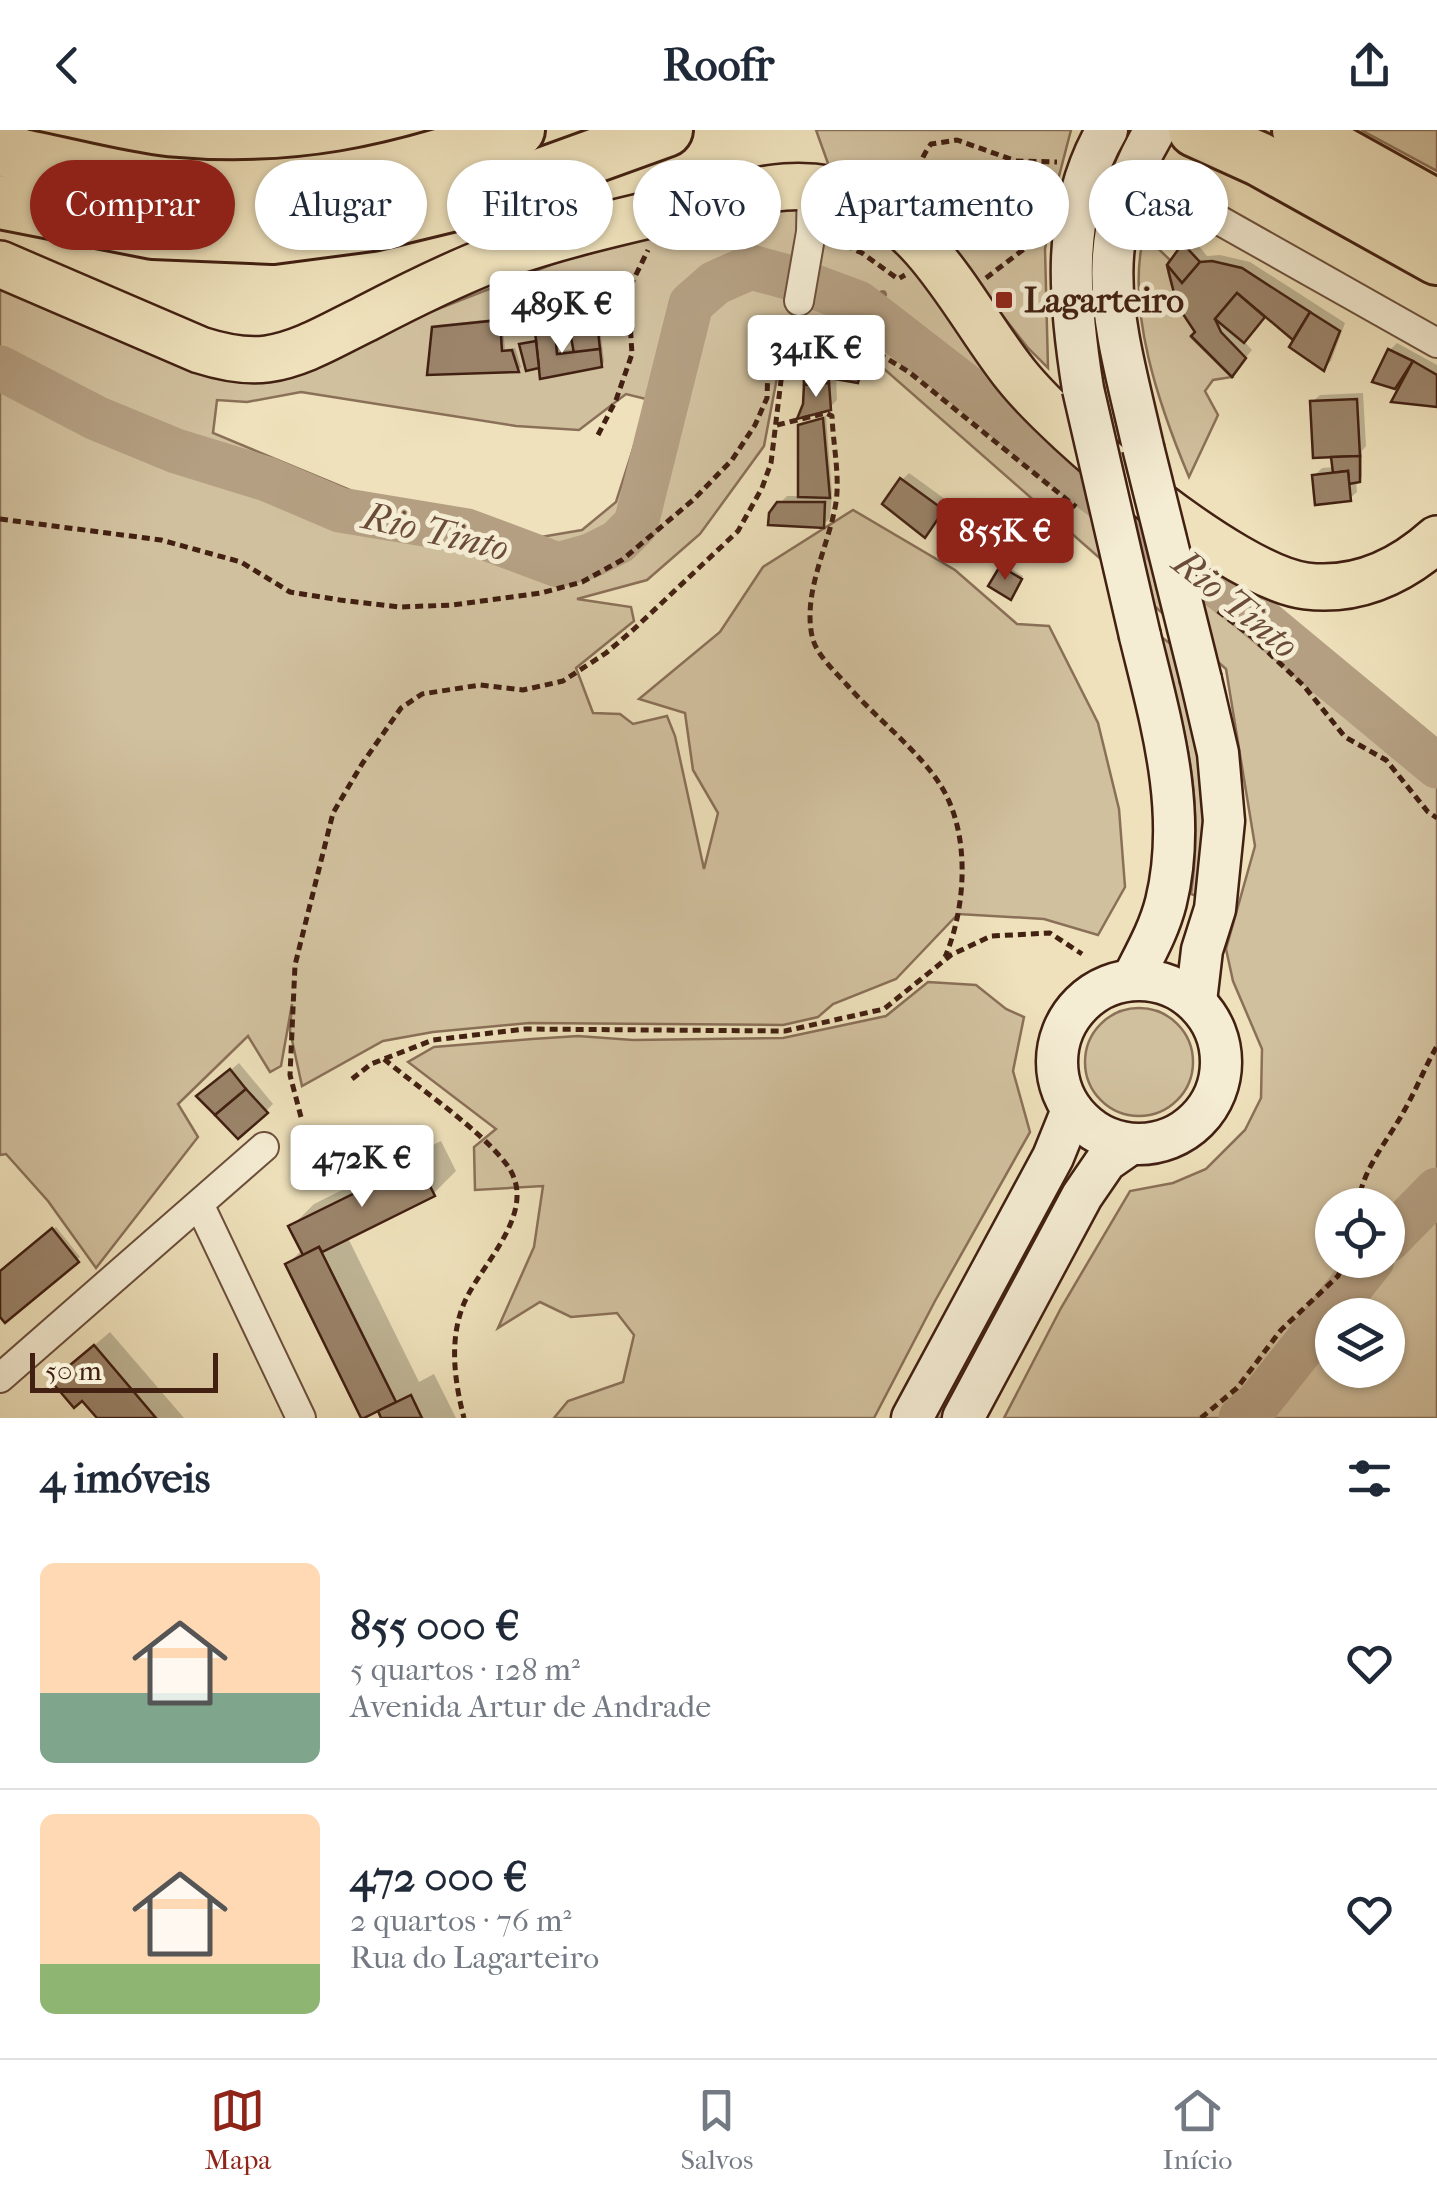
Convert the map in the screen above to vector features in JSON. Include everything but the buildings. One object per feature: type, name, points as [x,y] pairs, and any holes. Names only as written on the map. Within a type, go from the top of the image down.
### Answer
[{"type":"highway","points":[[0,148],[22,156],[162,184],[263,188],[359,178],[456,152],[518,130]]},
{"type":"highway","points":[[0,202],[152,232],[273,237],[372,224],[474,199],[666,130]]},
{"type":"highway","points":[[1195,130],[1279,144],[1437,207]]},
{"type":"highway","points":[[1279,144],[1437,258]]},
{"type":"main road","points":[[1138,160],[1155,130]]},
{"type":"main road","points":[[1098,147],[1075,224],[1070,270],[1083,388],[1170,760],[1175,821],[1167,899],[1158,929],[1132,980]]},
{"type":"main road","points":[[0,264],[200,350],[222,357],[269,358],[318,342],[416,293],[535,244],[769,187],[801,186]]},
{"type":"main road","points":[[924,250],[1015,374],[1051,414],[1135,485],[1243,564],[1303,586],[1335,588],[1394,571],[1437,540]]},
{"type":"main road","points":[[1114,250],[1110,280],[1112,311],[1218,753],[1224,821],[1215,909],[1202,950],[1196,1002]]},
{"type":"main road","points":[[1132,980],[1155,981],[1177,988],[1196,1002],[1212,1022],[1220,1046],[1222,1072],[1214,1098],[1200,1119],[1180,1135],[1155,1144],[1129,1144],[1107,1138],[1072,1110],[1061,1088],[1057,1063],[1065,1028],[1087,998],[1108,985],[1132,980]]},
{"type":"main road","points":[[912,1418],[1053,1156],[1072,1110]]},
{"type":"main road","points":[[963,1418],[1082,1196],[1106,1161],[1129,1144]]},
{"type":"street","points":[[1228,225],[1437,343]]},
{"type":"street","points":[[798,315],[809,250]]},
{"type":"street","points":[[0,1378],[264,1147]]},
{"type":"street","points":[[200,1206],[301,1418]]},
{"type":"path","points":[[920,160],[931,144],[957,140],[1011,160]]},
{"type":"path","points":[[1027,160],[1098,147]]},
{"type":"path","points":[[980,284],[1060,224],[1075,224]]},
{"type":"path","points":[[598,436],[632,354],[628,290],[648,250]]},
{"type":"path","points":[[848,250],[862,253],[898,279],[932,259]]},
{"type":"path","points":[[301,1116],[290,1062],[296,964],[333,814],[362,764],[401,708],[422,694],[480,686],[524,690],[562,680],[606,653],[738,531],[771,463],[782,364],[798,315]]},
{"type":"path","points":[[0,518],[162,540],[241,562],[290,592],[340,600],[399,607],[454,606],[541,593],[582,582],[622,560],[693,500],[732,460],[767,398],[773,336],[779,323],[798,315]]},
{"type":"path","points":[[777,425],[826,413],[832,416],[836,505],[817,573],[812,636],[817,650],[943,788],[962,854],[954,936],[943,961]]},
{"type":"path","points":[[352,1079],[384,1059],[433,1040],[525,1029],[785,1030],[884,1008],[943,961],[992,936],[1050,933],[1082,954]]},
{"type":"path","points":[[1363,1188],[1370,1165],[1405,1110],[1437,1046]]},
{"type":"path","points":[[384,1059],[482,1137],[510,1168],[519,1191],[514,1214],[498,1248],[466,1297],[453,1374],[464,1418]]},
{"type":"path","points":[[1201,1418],[1237,1388],[1281,1330],[1336,1278]]},
{"type":"shaded area","points":[[816,130],[1071,130],[1063,160],[827,160]]},
{"type":"shaded area","points":[[1361,130],[1437,130],[1437,171]]},
{"type":"shaded area","points":[[781,207],[801,208],[801,250],[895,250],[916,270],[998,374],[1227,585],[1437,755],[1437,1418],[1004,1418],[1061,1308],[1130,1191],[1173,1183],[1206,1169],[1245,1130],[1261,1098],[1262,1049],[1233,981],[1226,949],[1255,846],[1226,669],[882,367],[827,342],[792,335],[784,341],[764,446],[700,534],[647,580],[577,599],[631,607],[634,621],[576,668],[593,713],[620,714],[633,724],[667,716],[675,736],[704,869],[718,813],[693,770],[685,713],[639,699],[720,632],[763,567],[853,510],[955,570],[1017,624],[1049,626],[1098,723],[1119,809],[1125,887],[1098,935],[1044,919],[958,914],[896,979],[833,1004],[818,1017],[783,1025],[529,1023],[433,1032],[383,1041],[302,1086],[290,1031],[292,1004],[281,1066],[270,1072],[248,1036],[178,1104],[198,1137],[96,1268],[48,1201],[6,1154],[0,1155],[0,280],[190,366],[397,325],[584,252],[613,250],[613,245],[633,240],[633,250],[781,250]],"holes":[[[301,392],[516,426],[579,430],[626,394],[646,399],[616,502],[582,530],[541,537],[494,521],[403,512],[213,433],[217,400],[247,402]]]},
{"type":"shaded area","points":[[951,250],[1045,250],[1048,368]]},
{"type":"shaded area","points":[[1141,250],[1160,250],[1170,260],[1167,265],[1174,292],[1195,332],[1191,337],[1232,377],[1213,380],[1205,391],[1218,415],[1189,477],[1148,358],[1139,264]]},
{"type":"shaded area","points":[[1160,636],[1180,651],[1206,746],[1204,899],[1191,894],[1194,794],[1184,733]]},
{"type":"shaded area","points":[[928,982],[976,985],[1006,1009],[1024,1017],[1013,1071],[1030,1132],[874,1418],[554,1418],[568,1401],[623,1382],[634,1335],[617,1313],[571,1317],[540,1302],[498,1328],[534,1247],[543,1186],[475,1190],[474,1147],[496,1129],[408,1062],[434,1047],[578,1036],[633,1040],[783,1038],[886,1016]]},
{"type":"shaded area","points":[[1139,1008],[1160,1012],[1177,1024],[1189,1041],[1193,1062],[1189,1083],[1177,1100],[1160,1112],[1139,1116],[1118,1112],[1101,1100],[1089,1083],[1085,1062],[1089,1041],[1101,1024],[1118,1012]]},
{"type":"shaded area","points":[[1054,1189],[1066,1196],[948,1418],[932,1418]]},
{"type":"waterway","name":"Rio Tinto","points":[[0,368],[96,418],[176,451],[267,479],[340,510],[467,531],[558,565],[590,556],[618,542],[636,524],[691,304],[715,283],[751,267],[791,278],[858,303],[978,396],[1050,458],[1244,606],[1437,766]]},
{"type":"waterway","points":[[858,303],[883,294]]},
{"type":"waterway","name":"Rio Tinto","points":[[1405,1223],[1437,1190]]},
{"type":"waterway","name":"Rio Tinto","points":[[1241,1418],[1259,1402],[1358,1278]]},
{"type":"place","name":"Lagarteiro","points":[[1004,300]]}]
